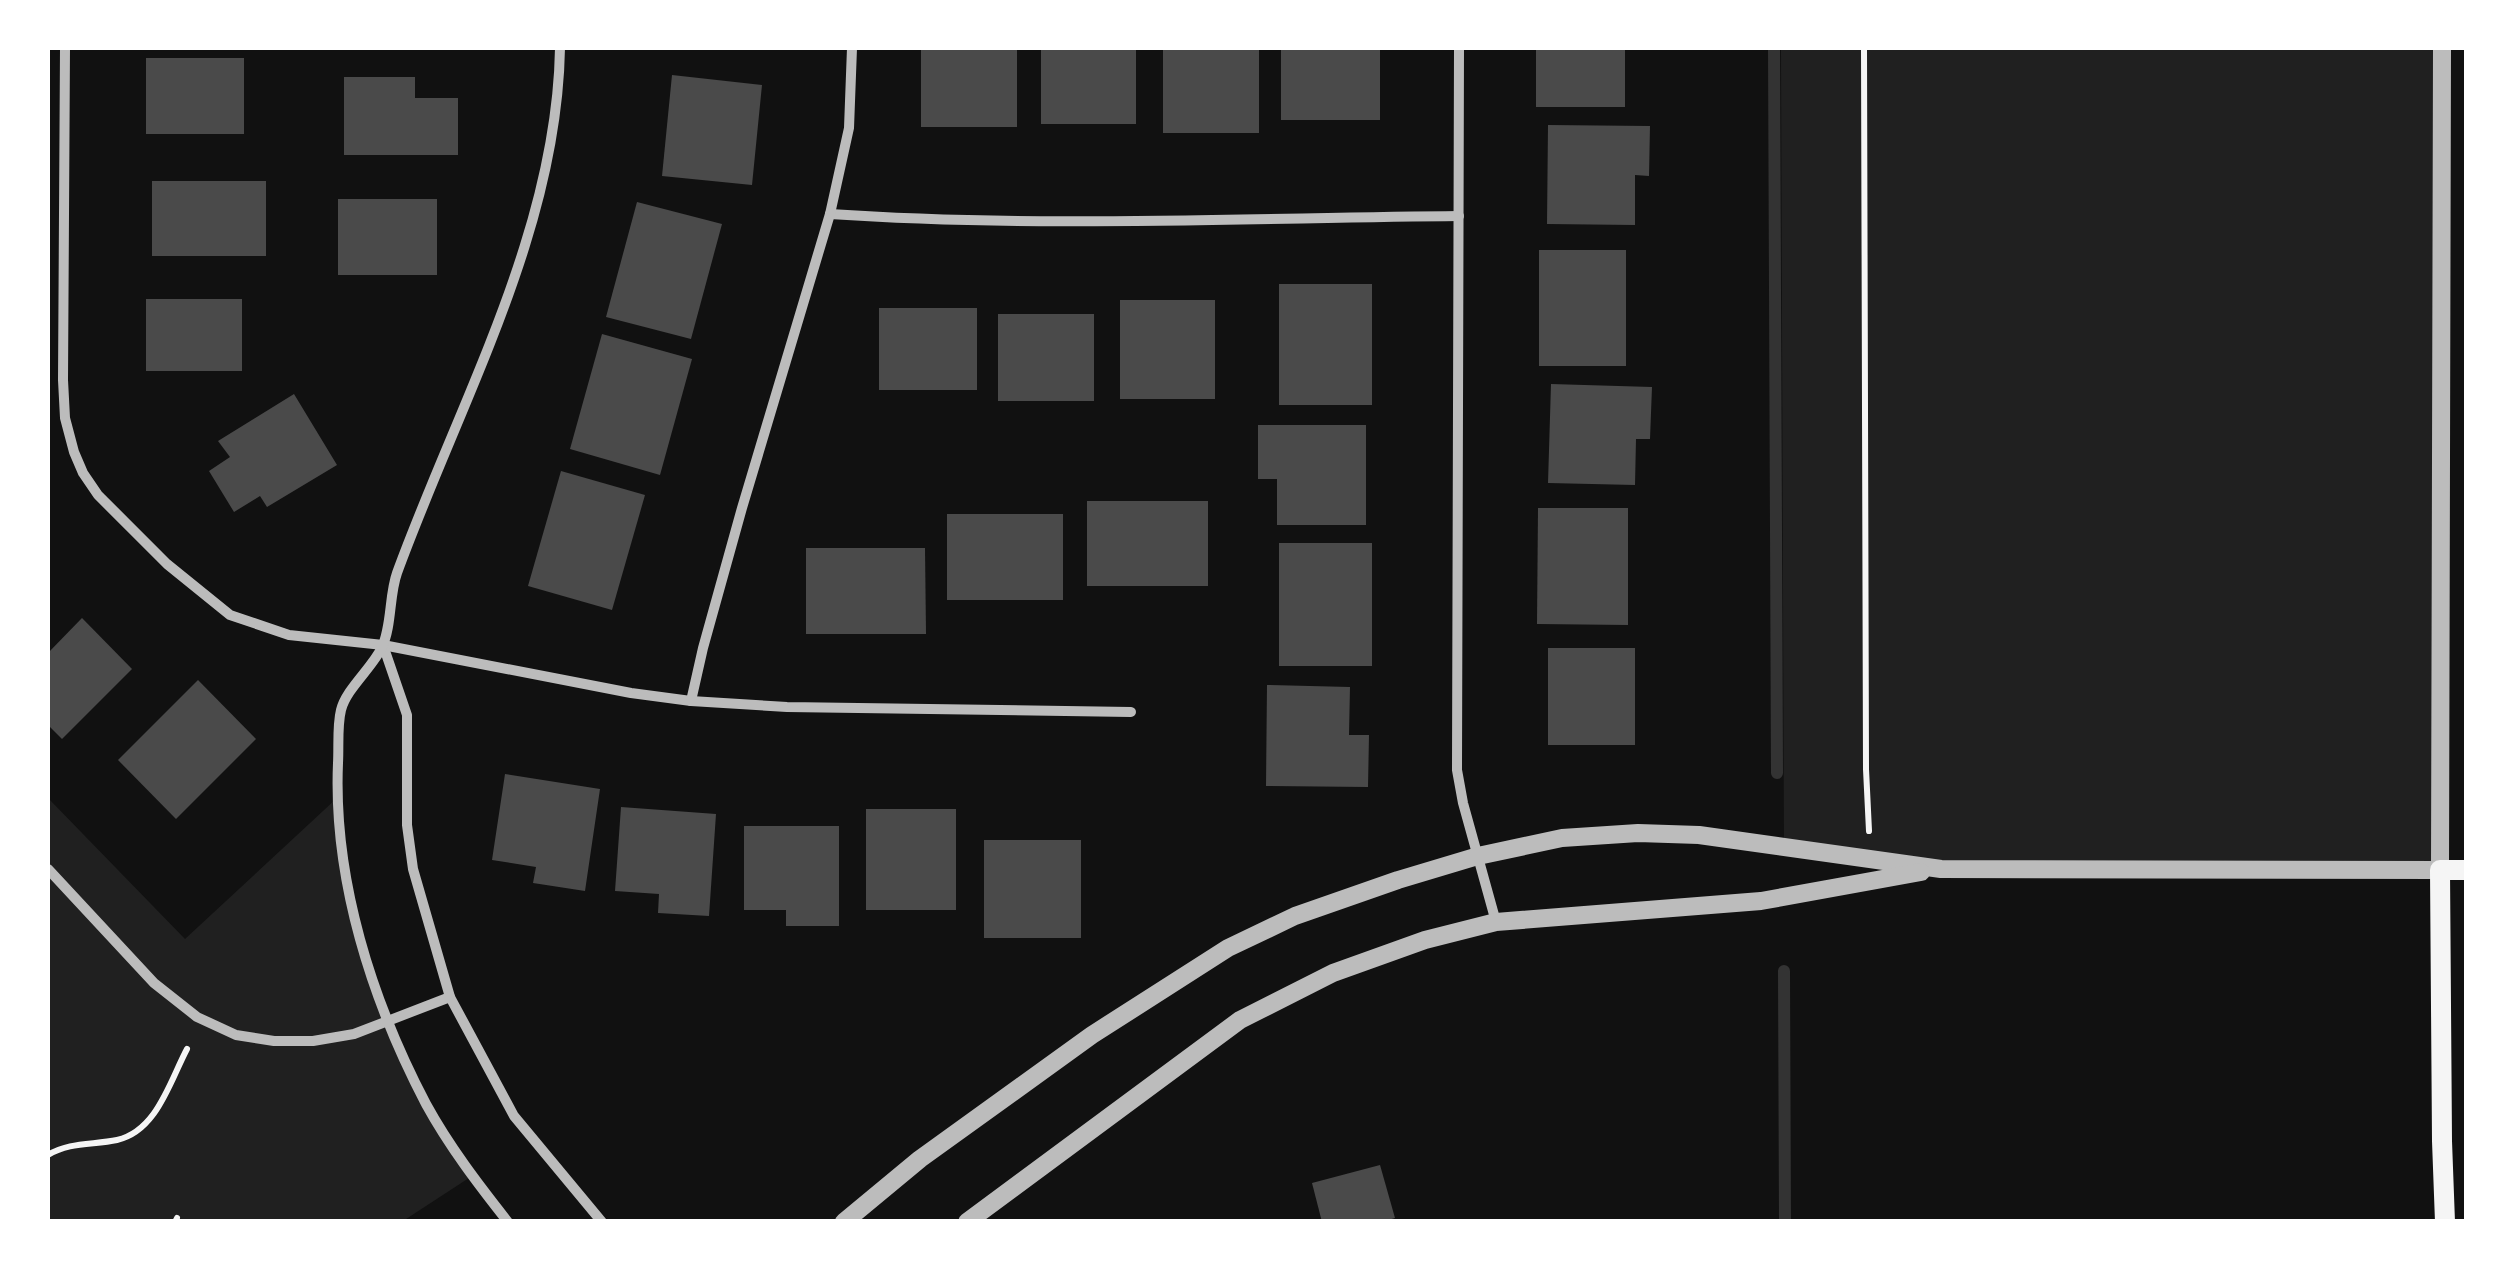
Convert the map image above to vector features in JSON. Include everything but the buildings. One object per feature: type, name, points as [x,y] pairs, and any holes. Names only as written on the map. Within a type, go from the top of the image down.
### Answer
[{"type":"main road","points":[[2444,1222],[2440,870],[2466,870]]},
{"type":"street","points":[[65,48],[63,380],[74,452],[98,494],[167,564],[230,615],[289,635],[383,645],[691,701],[787,707],[1131,712]]},
{"type":"street","points":[[508,1222],[472,1176],[427,1105],[387,1020],[359,934],[336,798],[341,707],[383,645],[396,576],[484,356],[537,203],[554,120],[560,48]]},
{"type":"street","points":[[691,701],[737,526],[830,214],[849,128],[852,48]]},
{"type":"street","points":[[1459,48],[1457,770],[1496,922]]},
{"type":"street","points":[[844,1222],[920,1159],[1092,1035],[1228,948],[1295,916],[1478,856],[1562,838],[1638,833],[1699,836],[1941,869],[2440,870],[2442,48]]},
{"type":"street","points":[[830,214],[905,219],[1076,220],[1459,216]]},
{"type":"street","points":[[383,645],[407,715],[407,825],[413,869],[450,997],[514,1116],[602,1222]]},
{"type":"street","points":[[48,869],[154,982],[197,1018],[236,1035],[274,1042],[354,1034],[450,997]]},
{"type":"street","points":[[967,1222],[1240,1020],[1333,973],[1425,940],[1496,922],[1761,901],[1941,869]]},
{"type":"path","points":[[1864,48],[1868,803]]},
{"type":"path","points":[[48,1155],[74,1144],[118,1140],[138,1132],[153,1116],[187,1049]]},
{"type":"shaded area","points":[[1781,48],[2442,48],[2440,870],[1941,869],[1784,847]]},
{"type":"shaded area","points":[[48,798],[185,939],[337,798],[344,870],[387,1020],[427,1105],[472,1176],[403,1221],[48,1221]]},
{"type":"waterway","points":[[1774,48],[1777,773]]},
{"type":"waterway","points":[[1784,971],[1785,1222]]}]
